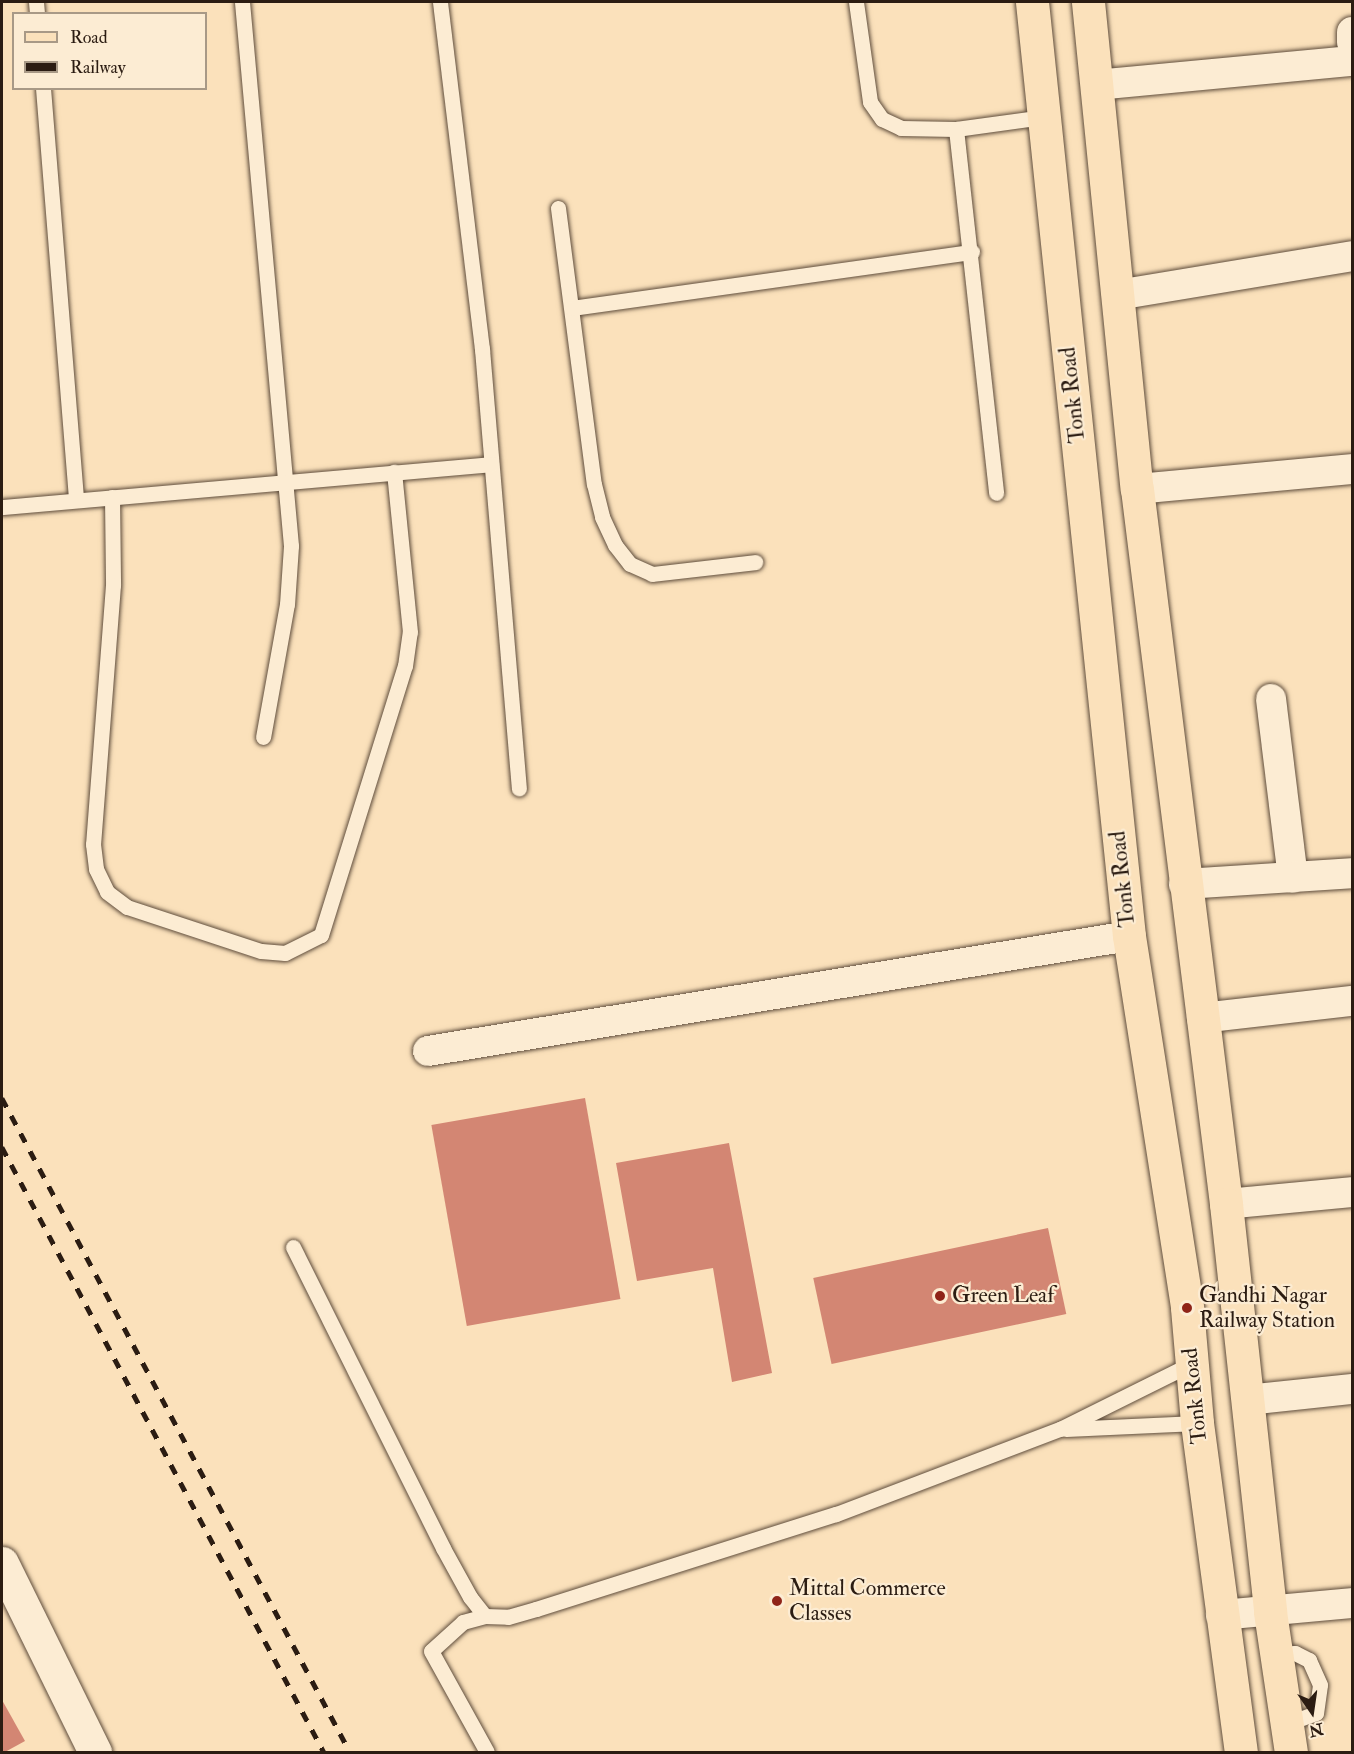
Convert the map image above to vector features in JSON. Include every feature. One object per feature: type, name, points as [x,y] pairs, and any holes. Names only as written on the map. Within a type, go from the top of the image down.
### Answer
[{"type":"main road","name":"Tonk Road","points":[[1032,2],[1129,936],[1187,1308],[1197,1423],[1241,1752]]},
{"type":"main road","points":[[1089,2],[1137,489],[1184,884],[1226,1204],[1275,1655],[1290,1738]]},
{"type":"street","points":[[1353,32],[1353,42]]},
{"type":"street","points":[[1096,85],[1353,61]]},
{"type":"street","points":[[1117,295],[1353,256]]},
{"type":"street","points":[[1137,489],[1353,469]]},
{"type":"street","points":[[1271,699],[1293,878]]},
{"type":"street","points":[[1184,884],[1353,873]]},
{"type":"street","points":[[428,1051],[1129,936]]},
{"type":"street","points":[[1202,1018],[1353,1001]]},
{"type":"street","points":[[1226,1204],[1353,1192]]},
{"type":"street","points":[[1247,1400],[1353,1389]]},
{"type":"street","points":[[2,1563],[95,1752]]},
{"type":"street","points":[[1221,1615],[1353,1603]]},
{"type":"lane","points":[[242,2],[291,546],[286,604],[263,736]]},
{"type":"lane","points":[[440,2],[482,349],[519,788]]},
{"type":"lane","points":[[856,2],[870,102],[882,119],[901,128],[956,129],[1044,117]]},
{"type":"lane","points":[[44,90],[76,500]]},
{"type":"lane","points":[[956,129],[972,252],[996,493]]},
{"type":"lane","points":[[558,208],[594,484],[602,517],[615,545],[630,564],[652,574],[755,562]]},
{"type":"lane","points":[[572,308],[972,252]]},
{"type":"lane","points":[[2,507],[491,464]]},
{"type":"lane","points":[[112,497],[114,575],[93,844],[96,869],[107,892],[127,907],[261,951],[285,953],[321,935],[405,666],[410,632],[394,472]]},
{"type":"lane","points":[[292,1246],[443,1548],[485,1616]]},
{"type":"lane","points":[[487,1752],[431,1651],[463,1622],[485,1616],[508,1617],[536,1609],[836,1514],[1060,1429],[1191,1364]]},
{"type":"lane","points":[[1060,1429],[1197,1423]]},
{"type":"building","points":[[585,1098],[620,1299],[467,1326],[431,1125]]},
{"type":"building","points":[[729,1143],[772,1373],[732,1382],[713,1268],[637,1281],[616,1163]]},
{"type":"building","name":"Green Leaf","points":[[1048,1228],[1066,1314],[832,1364],[813,1278]]},
{"type":"building","points":[[2,1700],[25,1741],[5,1752],[2,1752]]},
{"type":"railway","points":[[2,1098],[350,1752]]},
{"type":"railway","points":[[2,1147],[324,1752]]},
{"type":"place","name":"Green Leaf","points":[[940,1296]]},
{"type":"place","name":"Gandhi Nagar Railway Station","points":[[1187,1308]]},
{"type":"place","name":"Mittal Commerce Classes","points":[[777,1601]]}]
